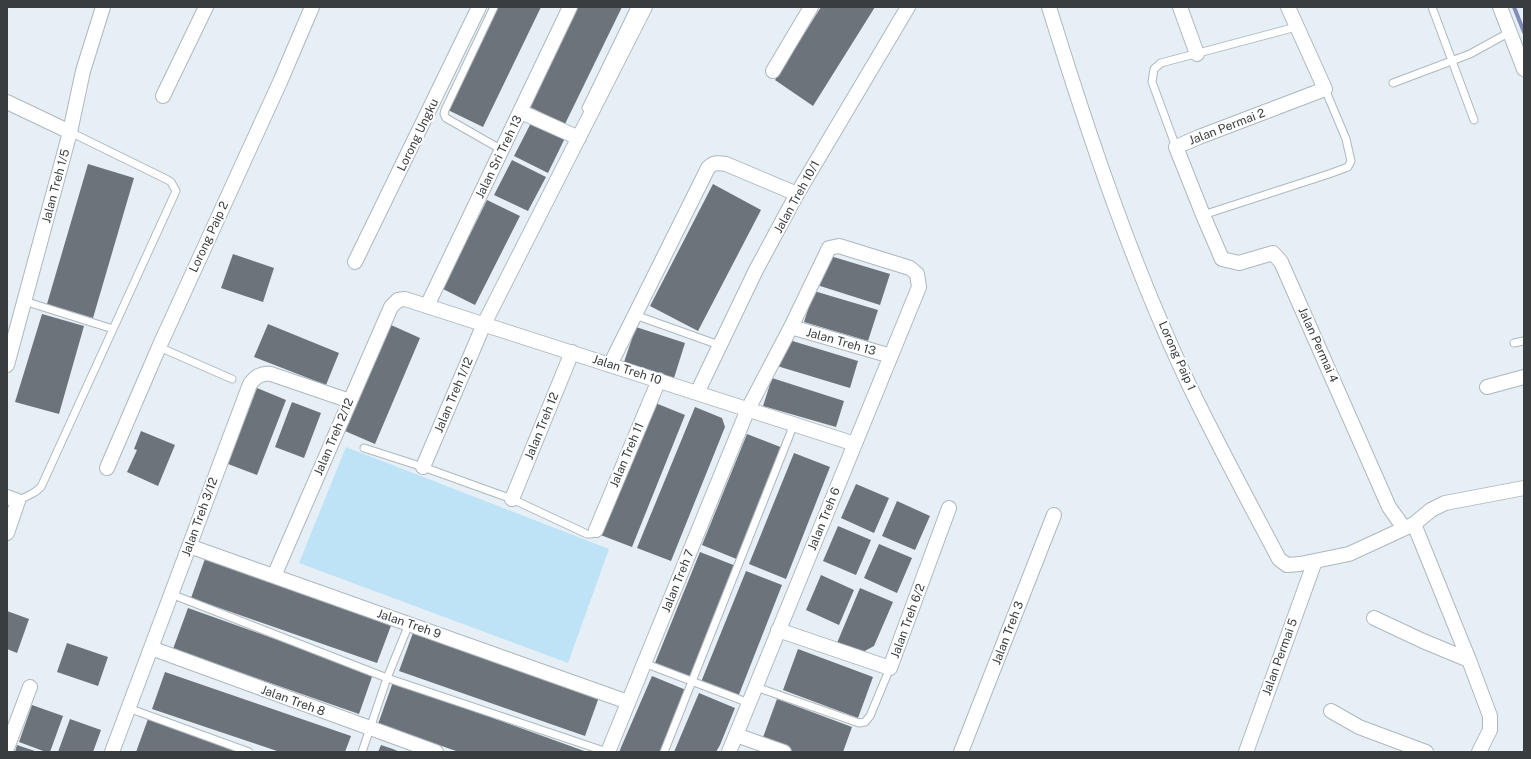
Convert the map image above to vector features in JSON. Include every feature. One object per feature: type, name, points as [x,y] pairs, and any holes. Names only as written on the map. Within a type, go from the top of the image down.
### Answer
[{"type":"street","name":"Jalan Treh 1/5","points":[[7,365],[70,132],[83,71],[103,7]]},
{"type":"street","points":[[163,96],[206,7]]},
{"type":"street","name":"Lorong Paip 2","points":[[107,468],[159,347],[280,82],[312,7]]},
{"type":"street","name":"Lorong Ungku","points":[[355,262],[479,7]]},
{"type":"street","name":"Jalan Sri Treh 13","points":[[427,306],[570,7]]},
{"type":"street","name":"Jalan Treh 1/12","points":[[424,467],[484,324],[576,136],[645,7]]},
{"type":"street","points":[[772,71],[811,7]]},
{"type":"street","name":"Jalan Treh 10/1","points":[[697,393],[756,270],[797,194],[908,7]]},
{"type":"street","name":"Lorong Paip 1","points":[[1049,7],[1069,70],[1126,235],[1190,386],[1225,457],[1279,559],[1287,565],[1300,564],[1350,554],[1409,526],[1431,510],[1445,503],[1524,488]]},
{"type":"street","points":[[1180,7],[1197,54]]},
{"type":"street","points":[[1288,7],[1325,89]]},
{"type":"street","points":[[1500,7],[1524,69]]},
{"type":"street","name":"Jalan Permai 2","points":[[1203,215],[1176,147],[1198,137],[1325,89]]},
{"type":"street","points":[[7,102],[70,132]]},
{"type":"street","points":[[521,112],[576,136]]},
{"type":"street","points":[[610,365],[708,168],[712,164],[718,162],[726,164],[797,194]]},
{"type":"street","name":"Jalan Permai 4","points":[[1203,215],[1222,259],[1239,263],[1273,254],[1281,262],[1389,507],[1409,526]]},
{"type":"street","name":"Jalan Treh 7","points":[[608,752],[748,409],[791,327],[829,248],[839,246],[910,268],[917,274],[919,287]]},
{"type":"street","name":"Jalan Treh 6","points":[[729,752],[919,287]]},
{"type":"street","name":"Jalan Treh 10","points":[[398,300],[405,299],[855,444]]},
{"type":"street","name":"Jalan Treh 2/12","points":[[274,576],[391,307],[398,300]]},
{"type":"street","name":"Jalan Treh 13","points":[[791,327],[891,356]]},
{"type":"street","name":"Jalan Treh 12","points":[[512,500],[572,352]]},
{"type":"street","name":"Jalan Treh 3/12","points":[[112,752],[250,384],[256,376],[264,373],[271,374],[350,401]]},
{"type":"street","points":[[1486,387],[1524,377]]},
{"type":"street","name":"Jalan Treh 11","points":[[596,530],[659,380]]},
{"type":"street","points":[[7,532],[13,499]]},
{"type":"street","name":"Jalan Treh 6/2","points":[[778,630],[890,668],[949,508]]},
{"type":"street","name":"Jalan Treh 3","points":[[961,752],[1054,514]]},
{"type":"street","points":[[1409,526],[1469,660],[1491,720],[1490,730],[1480,752]]},
{"type":"street","name":"Jalan Treh 9","points":[[189,546],[628,702]]},
{"type":"street","name":"Jalan Permai 5","points":[[1246,752],[1315,561]]},
{"type":"street","points":[[1374,618],[1423,641],[1469,660]]},
{"type":"street","name":"Jalan Treh 8","points":[[151,648],[436,752]]},
{"type":"street","points":[[7,748],[10,730],[30,687]]},
{"type":"street","points":[[1331,711],[1359,727],[1426,752]]},
{"type":"street","points":[[736,735],[784,752]]},
{"type":"lane","points":[[494,7],[444,114],[446,118],[502,150]]},
{"type":"lane","points":[[576,136],[635,7]]},
{"type":"lane","points":[[1432,7],[1474,120]]},
{"type":"lane","points":[[1176,147],[1152,82],[1154,69],[1161,63],[1296,27]]},
{"type":"lane","points":[[1392,83],[1452,61],[1488,45],[1510,32]]},
{"type":"lane","points":[[1203,215],[1348,167],[1351,161],[1346,139],[1325,89]]},
{"type":"lane","points":[[13,499],[35,492],[41,487],[176,191],[171,182],[166,179],[70,132]]},
{"type":"lane","points":[[24,301],[114,329]]},
{"type":"lane","points":[[635,315],[720,345]]},
{"type":"lane","points":[[1514,343],[1524,340]]},
{"type":"lane","points":[[159,347],[232,379]]},
{"type":"lane","points":[[664,752],[794,424]]},
{"type":"lane","points":[[364,448],[424,467],[512,500],[587,534],[591,534],[596,530]]},
{"type":"lane","points":[[171,594],[387,678],[608,752]]},
{"type":"lane","points":[[362,752],[387,678],[409,624]]},
{"type":"lane","points":[[644,663],[750,703]]},
{"type":"lane","points":[[756,687],[859,724],[865,722],[870,716],[890,668]]},
{"type":"lane","points":[[128,708],[249,752]]},
{"type":"shaded area","points":[[346,447],[609,549],[568,663],[299,563]]},
{"type":"building","points":[[497,7],[541,7],[483,127],[448,110]]},
{"type":"building","points":[[578,7],[622,7],[565,124],[530,107]]},
{"type":"building","points":[[821,7],[875,7],[813,106],[775,80]]},
{"type":"building","points":[[532,121],[565,138],[548,173],[514,156]]},
{"type":"building","points":[[512,160],[546,177],[528,211],[494,195]]},
{"type":"building","points":[[88,164],[134,178],[93,318],[47,304]]},
{"type":"building","points":[[713,184],[761,210],[698,331],[650,306]]},
{"type":"building","points":[[487,200],[520,216],[475,305],[443,289]]},
{"type":"building","points":[[233,254],[274,268],[263,302],[221,288]]},
{"type":"building","points":[[827,255],[890,274],[880,305],[817,285]]},
{"type":"building","points":[[814,291],[878,310],[868,341],[804,322]]},
{"type":"building","points":[[42,314],[84,326],[59,414],[15,402]]},
{"type":"building","points":[[268,324],[339,353],[326,385],[254,357]]},
{"type":"building","points":[[391,325],[420,338],[375,444],[345,431]]},
{"type":"building","points":[[636,327],[685,343],[674,378],[624,362]]},
{"type":"building","points":[[786,339],[858,361],[850,388],[777,366]]},
{"type":"building","points":[[772,378],[844,401],[836,427],[763,406]]},
{"type":"building","points":[[257,388],[286,400],[257,475],[228,464]]},
{"type":"building","points":[[292,402],[321,413],[304,458],[275,447]]},
{"type":"building","points":[[653,402],[685,415],[632,547],[598,534]]},
{"type":"building","points":[[695,407],[722,418],[725,427],[671,561],[637,548]]},
{"type":"building","points":[[141,431],[175,445],[158,486],[127,472],[137,450],[134,449]]},
{"type":"building","points":[[747,434],[783,448],[739,560],[702,545]]},
{"type":"building","points":[[794,453],[830,467],[786,579],[749,564]]},
{"type":"building","points":[[856,484],[889,498],[874,533],[841,518]]},
{"type":"building","points":[[897,501],[930,516],[915,550],[882,536]]},
{"type":"building","points":[[838,526],[871,540],[856,575],[823,561]]},
{"type":"building","points":[[879,544],[912,558],[897,593],[864,578]]},
{"type":"building","points":[[700,552],[736,566],[692,678],[655,663]]},
{"type":"building","points":[[206,556],[392,623],[377,663],[191,598]]},
{"type":"building","points":[[746,571],[782,585],[738,697],[701,682]]},
{"type":"building","points":[[821,575],[854,590],[839,625],[806,610]]},
{"type":"building","points":[[860,588],[893,602],[874,646],[861,653],[837,643]]},
{"type":"building","points":[[188,608],[373,674],[359,714],[173,649]]},
{"type":"building","points":[[7,611],[29,619],[17,653],[7,649]]},
{"type":"building","points":[[414,630],[599,697],[585,736],[399,671]]},
{"type":"building","points":[[67,643],[108,657],[98,686],[57,672]]},
{"type":"building","points":[[798,649],[873,677],[858,718],[783,690]]},
{"type":"building","points":[[165,672],[351,736],[345,752],[280,752],[152,709]]},
{"type":"building","points":[[652,676],[686,690],[660,752],[619,752]]},
{"type":"building","points":[[393,682],[587,752],[459,752],[378,724]]},
{"type":"building","points":[[699,693],[735,708],[720,745],[716,752],[674,752]]},
{"type":"building","points":[[777,699],[852,727],[843,752],[794,752],[762,740]]},
{"type":"building","points":[[32,705],[63,716],[50,752],[46,752],[19,742]]},
{"type":"building","points":[[70,719],[101,730],[93,752],[58,752]]},
{"type":"building","points":[[148,719],[244,752],[136,752]]},
{"type":"building","points":[[17,745],[38,752],[15,752]]},
{"type":"building","points":[[381,745],[393,749],[400,752],[378,752]]},
{"type":"waterway","points":[[1514,7],[1524,32]]}]
